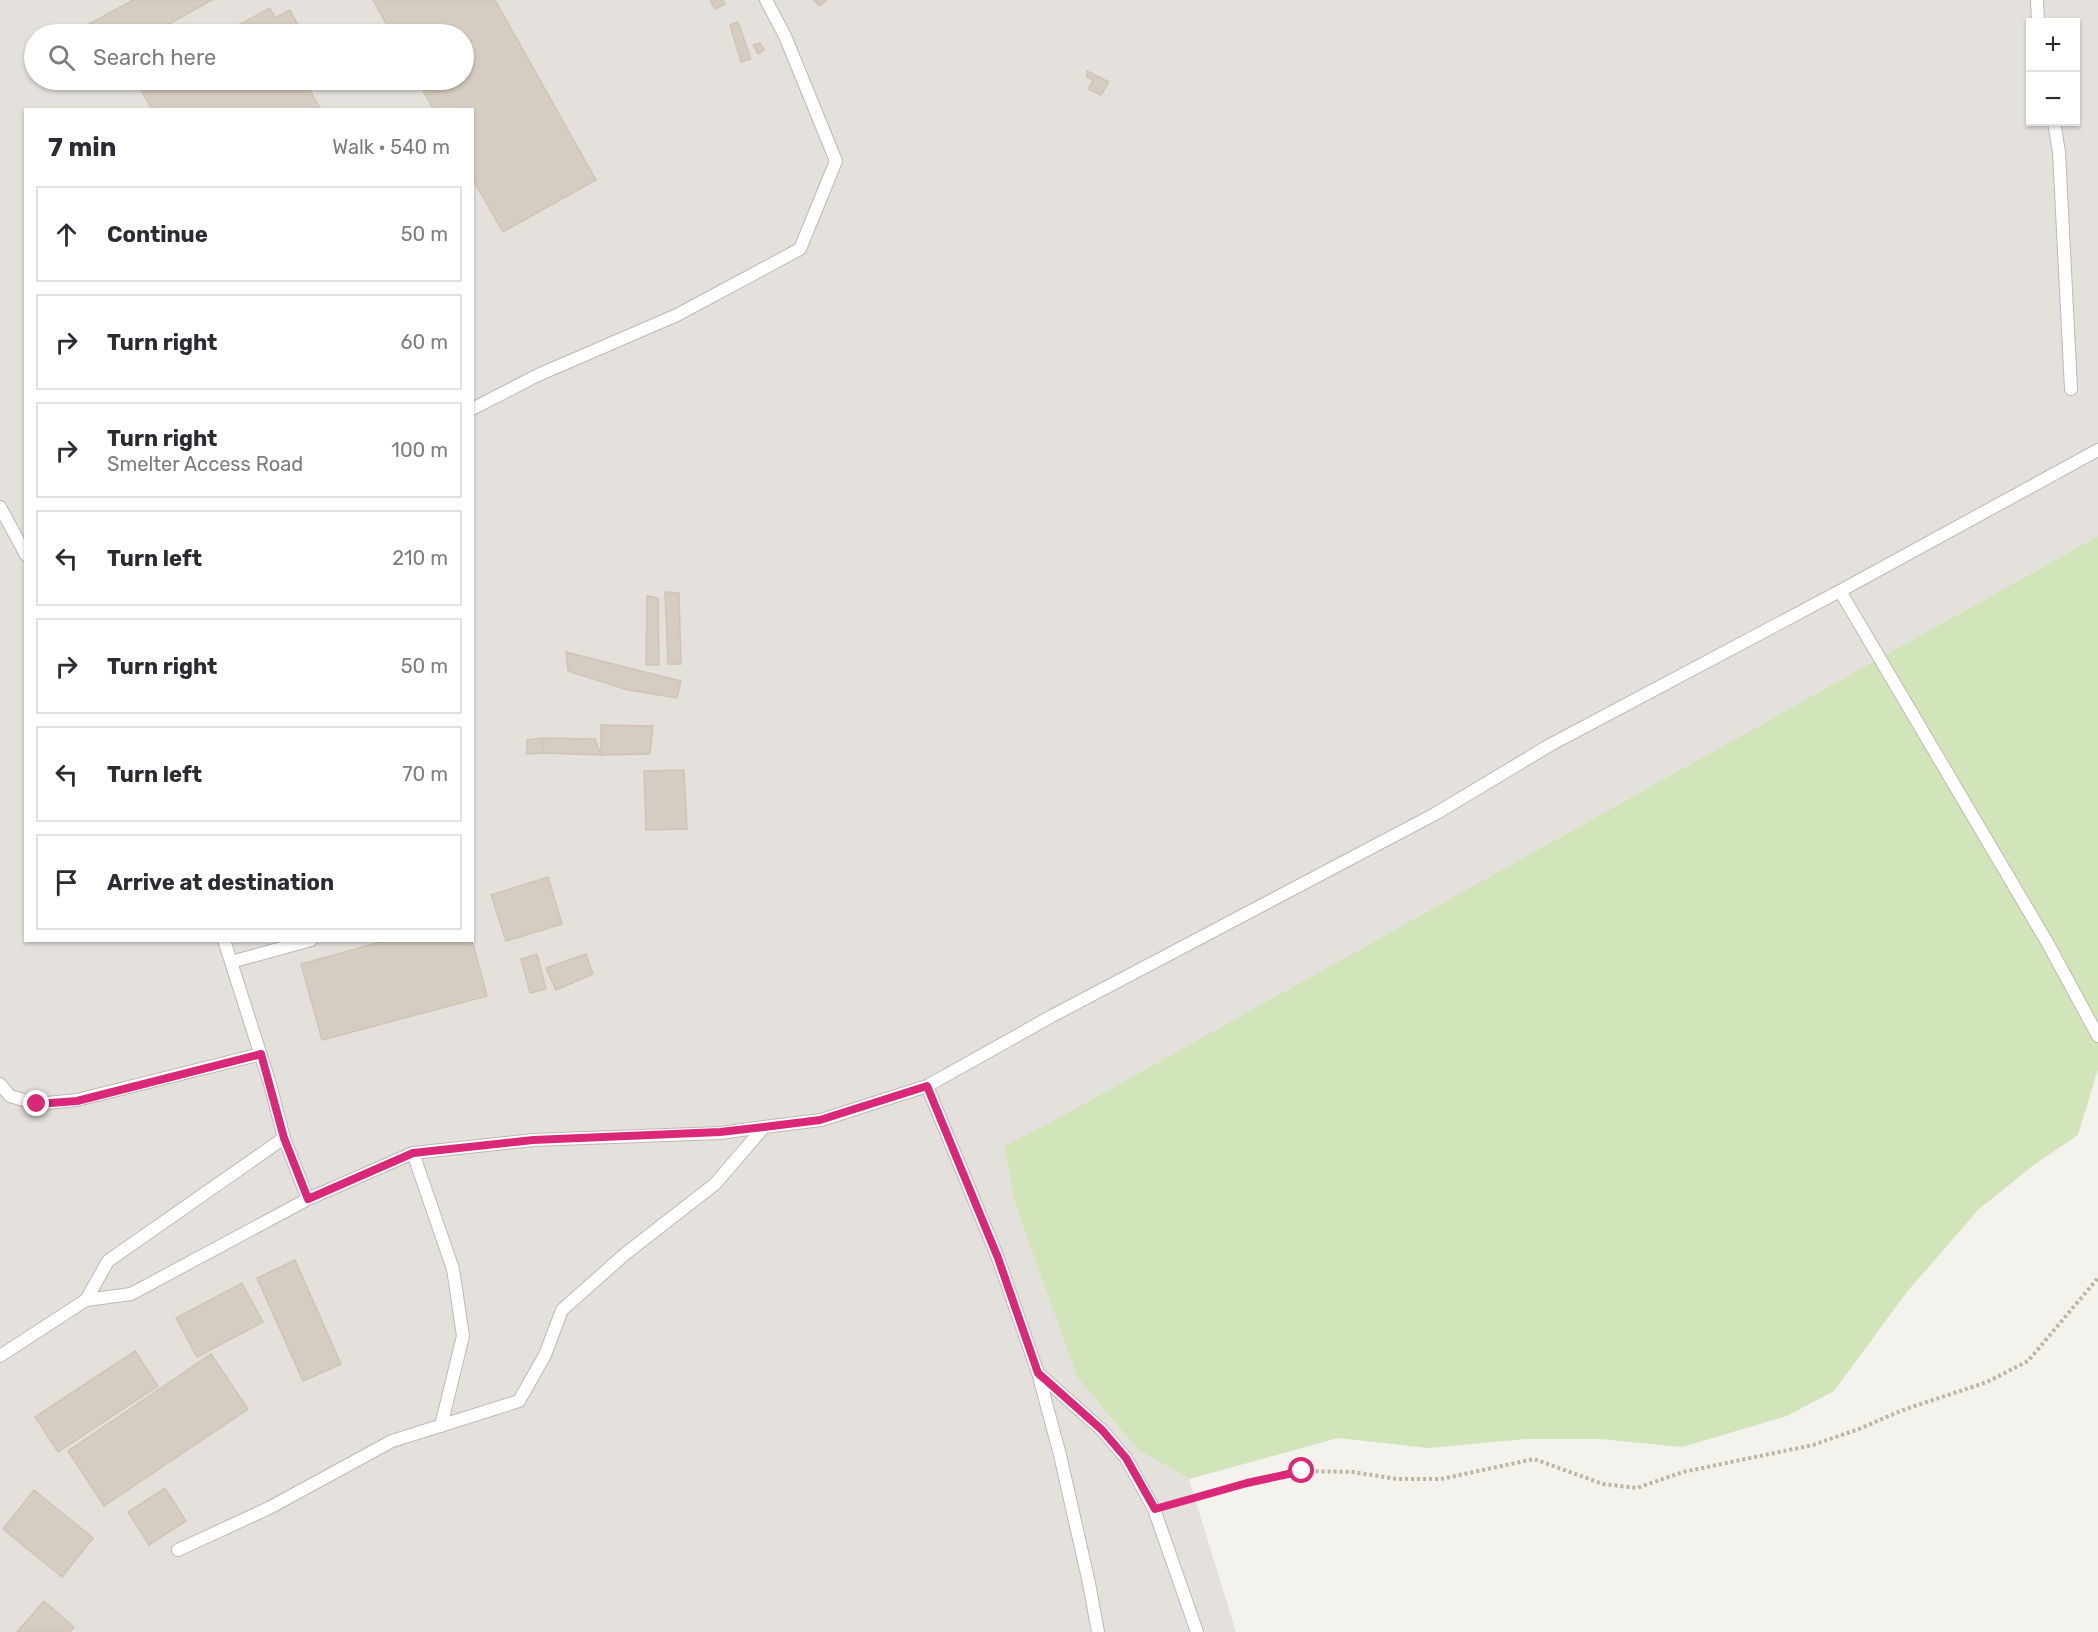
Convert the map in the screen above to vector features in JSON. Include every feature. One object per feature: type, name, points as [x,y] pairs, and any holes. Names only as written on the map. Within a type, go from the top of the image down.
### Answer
[{"type":"lane","points":[[474,408],[538,375],[677,315],[800,249],[836,161],[785,36],[766,0]]},
{"type":"lane","points":[[2037,0],[2038,18]]},
{"type":"lane","points":[[2055,126],[2059,152],[2071,389]]},
{"type":"lane","points":[[0,1356],[86,1300],[130,1294],[308,1199],[413,1153],[533,1140],[720,1132],[820,1120],[927,1086],[1063,1011],[1435,814],[1550,745],[1840,591],[2098,450]]},
{"type":"lane","points":[[0,507],[24,551]]},
{"type":"lane","points":[[1840,591],[2047,942],[2098,1036]]},
{"type":"lane","points":[[225,942],[261,1054],[284,1138],[308,1199]]},
{"type":"lane","points":[[231,962],[304,942]]},
{"type":"lane","points":[[0,1084],[10,1096],[37,1104],[77,1101],[261,1054]]},
{"type":"lane","points":[[927,1086],[998,1258],[1038,1373],[1065,1479],[1098,1632]]},
{"type":"lane","points":[[178,1550],[270,1508],[392,1441],[519,1401],[545,1355],[562,1310],[625,1254],[715,1184],[764,1127]]},
{"type":"lane","points":[[86,1300],[108,1261],[284,1138]]},
{"type":"lane","points":[[413,1153],[453,1269],[463,1336],[441,1426]]},
{"type":"lane","points":[[1038,1373],[1102,1430],[1126,1458],[1155,1509],[1197,1632]]},
{"type":"path","points":[[1155,1509],[1247,1483],[1302,1471],[1353,1472],[1397,1479],[1441,1479],[1534,1459],[1603,1484],[1636,1488],[1683,1472],[1813,1445],[1859,1430],[1903,1410],[1987,1382],[2028,1361],[2098,1278]]},
{"type":"shaded area","points":[[0,0],[2098,0],[2098,536],[1051,1122],[1004,1146],[1015,1204],[1077,1377],[1138,1450],[1189,1479],[1236,1632],[0,1632]]},
{"type":"green space","points":[[2098,536],[2098,1069],[2078,1135],[2035,1164],[1978,1210],[1906,1293],[1834,1391],[1787,1416],[1682,1447],[1600,1439],[1526,1439],[1429,1448],[1338,1438],[1189,1479],[1138,1450],[1077,1377],[1015,1204],[1004,1146],[1051,1122]]},
{"type":"building","points":[[133,0],[212,0],[169,24],[89,24]]},
{"type":"building","points":[[373,0],[495,0],[596,180],[503,232],[474,181],[474,108],[433,108],[423,90],[474,90],[474,24],[386,24]]},
{"type":"building","points":[[710,0],[723,0],[725,4],[715,9]]},
{"type":"building","points":[[814,0],[827,0],[819,6]]},
{"type":"building","points":[[270,8],[275,18],[290,10],[298,24],[240,24]]},
{"type":"building","points":[[738,22],[751,59],[741,62],[730,25]]},
{"type":"building","points":[[760,43],[764,50],[758,54],[753,45]]},
{"type":"building","points":[[1087,71],[1109,82],[1101,95],[1088,89],[1093,81],[1087,77]]},
{"type":"building","points":[[141,90],[310,90],[320,108],[151,108]]},
{"type":"building","points":[[665,592],[679,593],[681,664],[668,664]]},
{"type":"building","points":[[647,596],[658,598],[659,665],[646,665]]},
{"type":"building","points":[[566,652],[681,681],[677,698],[628,690],[568,671]]},
{"type":"building","points":[[601,725],[653,726],[650,754],[601,755]]},
{"type":"building","points":[[542,738],[544,753],[527,754],[527,740]]},
{"type":"building","points":[[542,738],[595,739],[601,755],[544,753]]},
{"type":"building","points":[[684,770],[687,829],[646,830],[644,771]]},
{"type":"building","points":[[548,877],[562,924],[506,941],[491,895]]},
{"type":"building","points":[[381,942],[473,942],[487,996],[322,1040],[301,964]]},
{"type":"building","points":[[537,954],[546,989],[530,993],[521,959]]},
{"type":"building","points":[[586,954],[593,974],[556,990],[546,968]]},
{"type":"building","points":[[295,1260],[341,1364],[303,1381],[257,1278]]},
{"type":"building","points":[[242,1283],[263,1322],[197,1357],[176,1318]]},
{"type":"building","points":[[135,1351],[158,1386],[58,1452],[35,1417]]},
{"type":"building","points":[[211,1354],[248,1409],[104,1506],[68,1451]]},
{"type":"building","points":[[165,1488],[186,1521],[149,1545],[128,1512]]},
{"type":"building","points":[[34,1490],[93,1538],[62,1577],[3,1529]]},
{"type":"building","points":[[44,1601],[74,1627],[70,1632],[17,1632]]},
{"type":"route","points":[[37,1104],[77,1101],[261,1054],[284,1138],[308,1199],[413,1153],[533,1140],[720,1132],[820,1120],[927,1086],[998,1258],[1038,1373],[1102,1430],[1126,1458],[1155,1509],[1247,1483],[1302,1471]]}]
